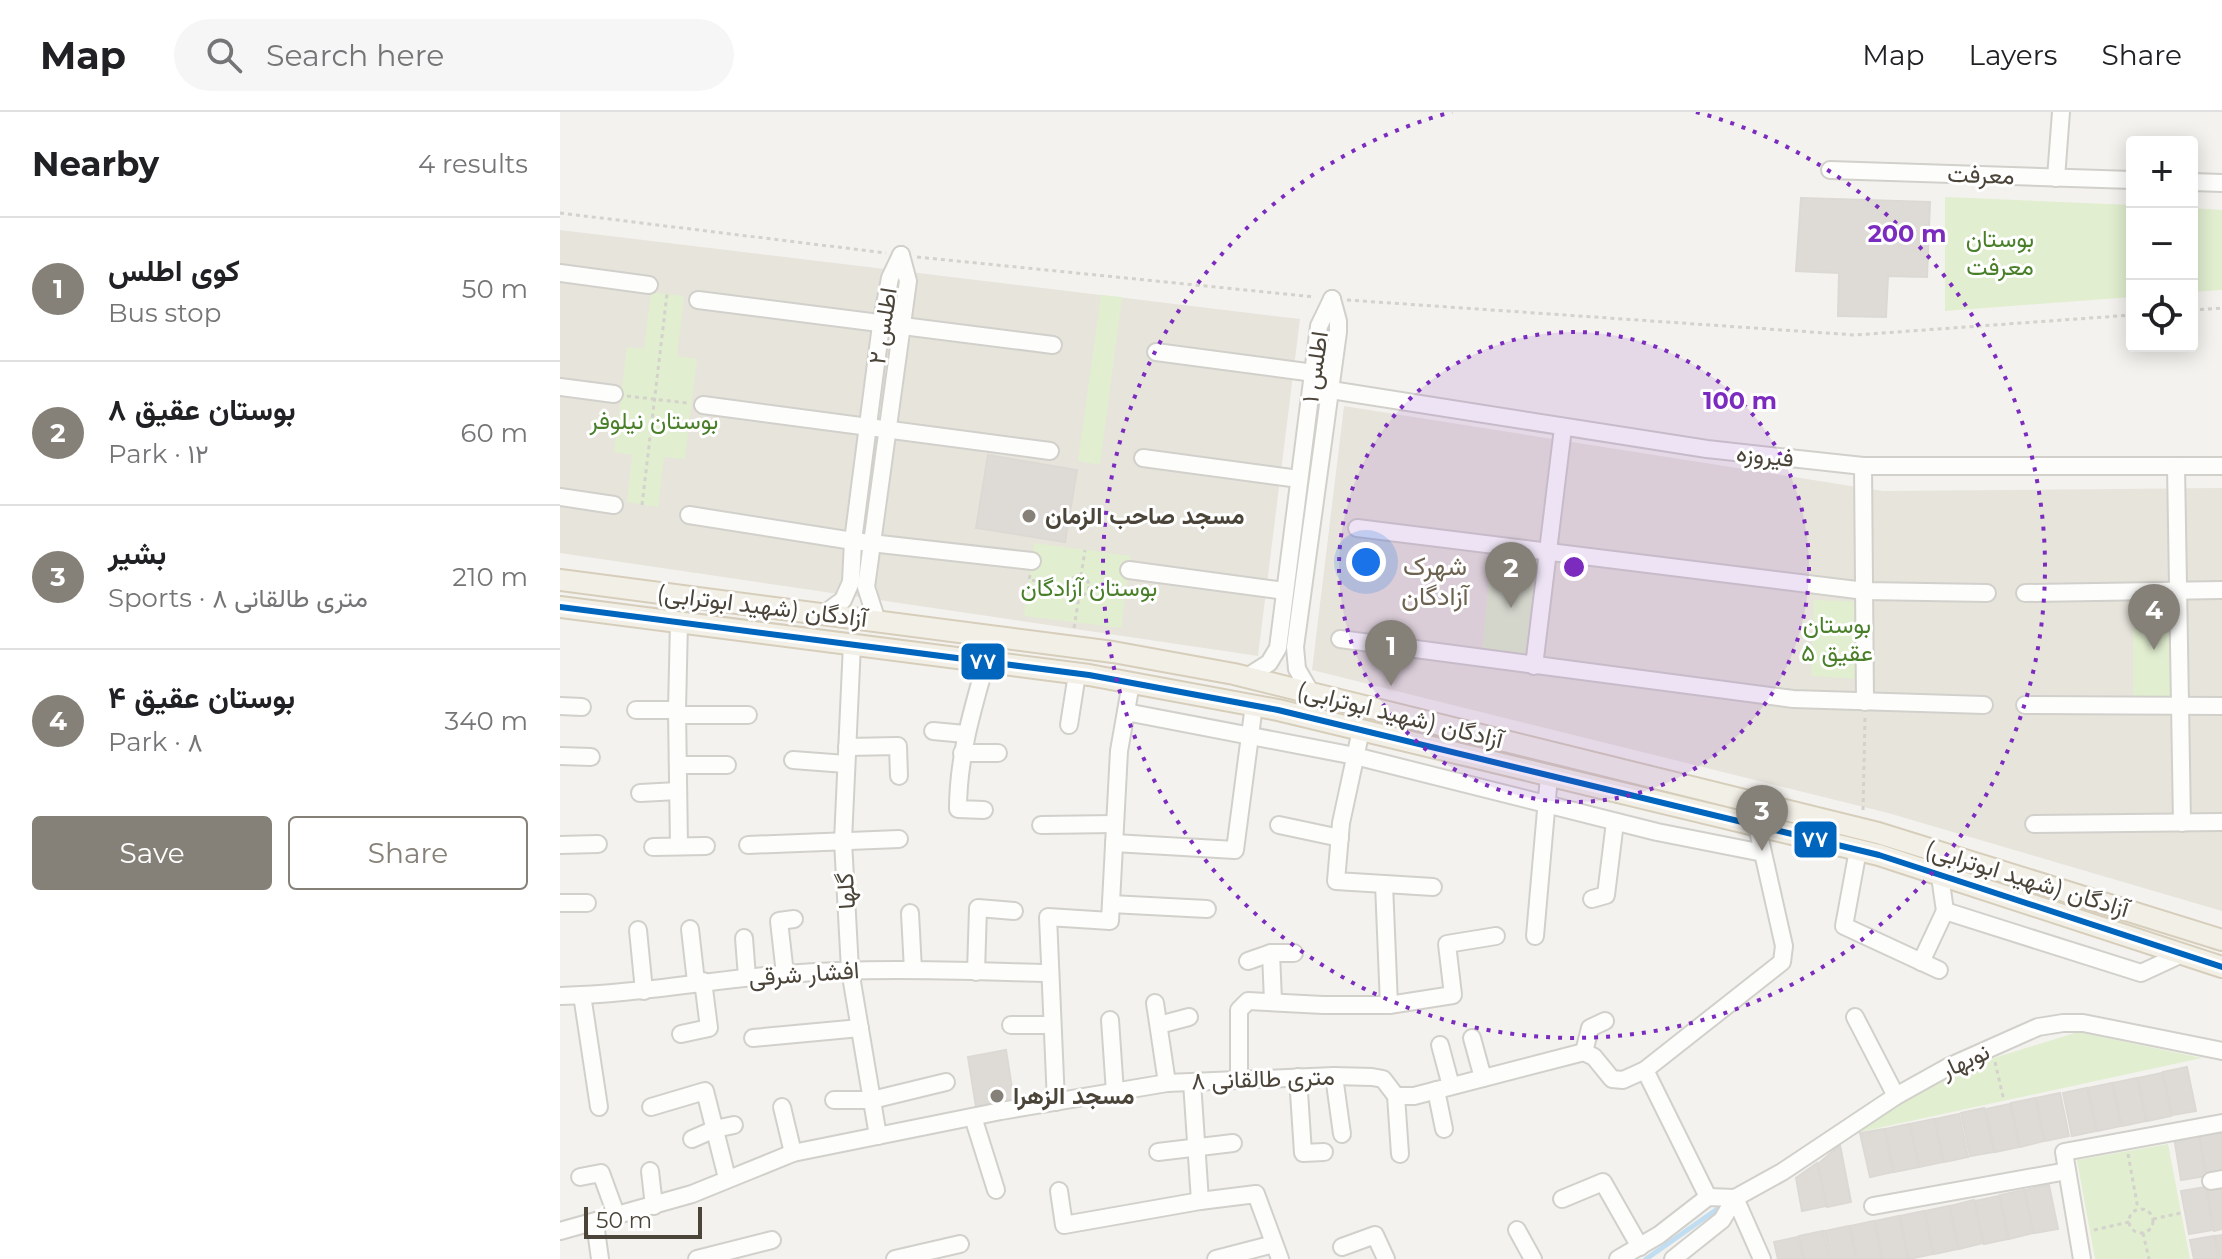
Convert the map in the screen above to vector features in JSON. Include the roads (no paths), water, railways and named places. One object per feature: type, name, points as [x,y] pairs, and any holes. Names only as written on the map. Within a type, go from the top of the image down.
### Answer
[{"type":"main road","name":"آزادگان (شهید ابوترابی)","points":[[560,580],[1091,650],[1247,677],[1862,829],[2222,940]]},
{"type":"main road","name":"آزادگان (شهید ابوترابی)","points":[[560,607],[1083,674],[1254,705],[1858,850],[2222,967]]},
{"type":"main road","points":[[1083,674],[1091,650]]},
{"type":"street","points":[[2056,178],[2061,112]]},
{"type":"street","name":"معرفت","points":[[1830,170],[2126,180]]},
{"type":"street","points":[[2198,182],[2222,183]]},
{"type":"street","name":"اطلس ۲","points":[[824,614],[843,600],[851,582],[853,541],[881,325],[890,278],[901,255],[908,281],[866,587],[877,621]]},
{"type":"street","points":[[560,273],[649,285]]},
{"type":"street","name":"اطلس ۱","points":[[1247,677],[1269,663],[1278,648],[1319,326],[1332,299],[1338,332],[1295,647],[1297,669],[1311,693]]},
{"type":"street","points":[[698,300],[1053,345]]},
{"type":"street","name":"فیروزه","points":[[1156,352],[1313,380],[1330,390],[1563,428],[1707,449],[1863,466],[2222,466]]},
{"type":"street","points":[[560,387],[614,394]]},
{"type":"street","points":[[703,405],[1050,451]]},
{"type":"street","points":[[1534,666],[1563,428]]},
{"type":"street","points":[[1143,458],[1299,479]]},
{"type":"street","points":[[1863,466],[1865,702]]},
{"type":"street","points":[[2176,466],[2182,823]]},
{"type":"street","points":[[560,497],[614,505]]},
{"type":"street","points":[[689,515],[853,541],[1032,561]]},
{"type":"street","points":[[1357,528],[1865,591],[1987,593]]},
{"type":"street","points":[[1129,570],[1285,591]]},
{"type":"street","points":[[2025,593],[2222,590]]},
{"type":"street","points":[[679,622],[679,846]]},
{"type":"street","points":[[1340,639],[1793,699],[1984,705]]},
{"type":"street","name":"گلها","points":[[852,644],[843,841],[850,970],[878,1136]]},
{"type":"street","points":[[984,810],[958,809],[965,734],[986,662]]},
{"type":"street","points":[[1069,725],[1083,674]]},
{"type":"street","points":[[1056,1102],[1048,917],[1110,921],[1119,751],[1131,683]]},
{"type":"street","points":[[1114,843],[1235,850],[1254,705]]},
{"type":"street","points":[[2025,705],[2222,706]]},
{"type":"street","points":[[560,706],[582,707]]},
{"type":"street","points":[[636,710],[748,715]]},
{"type":"street","points":[[1126,712],[1355,756],[1615,822],[1763,853]]},
{"type":"street","points":[[1361,730],[1340,838],[1336,881],[1433,887]]},
{"type":"street","points":[[933,731],[965,734]]},
{"type":"street","points":[[847,747],[898,746],[899,776]]},
{"type":"street","points":[[962,753],[998,753]]},
{"type":"street","points":[[560,756],[591,757]]},
{"type":"street","points":[[793,760],[846,764]]},
{"type":"street","points":[[678,765],[727,765]]},
{"type":"street","points":[[1535,936],[1549,776]]},
{"type":"street","points":[[640,793],[678,791]]},
{"type":"street","points":[[1592,899],[1606,895],[1615,822]]},
{"type":"street","points":[[2034,824],[2222,822]]},
{"type":"street","points":[[1041,825],[1115,824]]},
{"type":"street","points":[[1279,825],[1340,838]]},
{"type":"street","points":[[1400,1154],[1396,1096],[1414,1096],[1584,1052],[1594,1057],[1612,1079],[1623,1080],[1645,1070],[1782,962],[1784,946],[1757,826]]},
{"type":"street","points":[[748,845],[899,839]]},
{"type":"street","points":[[560,845],[598,844]]},
{"type":"street","points":[[653,847],[706,846]]},
{"type":"street","points":[[1858,850],[1844,926],[1939,970]]},
{"type":"street","points":[[1921,962],[1945,911],[1940,876]]},
{"type":"street","points":[[1384,884],[1389,1005]]},
{"type":"street","points":[[560,903],[587,903]]},
{"type":"street","points":[[1111,904],[1207,909]]},
{"type":"street","points":[[976,972],[978,908],[1014,911]]},
{"type":"street","points":[[1945,911],[2141,973],[2182,954]]},
{"type":"street","points":[[910,913],[913,970]]},
{"type":"street","points":[[785,974],[779,921],[794,919]]},
{"type":"street","points":[[681,1034],[709,1028],[690,929]]},
{"type":"street","points":[[638,930],[644,991]]},
{"type":"street","points":[[1239,1080],[1239,1010],[1248,1001],[1389,1005],[1453,995],[1447,944],[1496,936]]},
{"type":"street","points":[[744,938],[747,977]]},
{"type":"street","points":[[1271,953],[1273,1001]]},
{"type":"street","points":[[1248,961],[1271,953],[1294,953]]},
{"type":"street","name":"افشار شرقی","points":[[560,996],[644,991],[700,981],[850,970],[1049,973]]},
{"type":"street","points":[[582,995],[599,1107]]},
{"type":"street","points":[[1155,1003],[1167,1083]]},
{"type":"street","points":[[1159,1025],[1189,1017]]},
{"type":"street","points":[[1855,1017],[1896,1096]]},
{"type":"street","points":[[1110,1020],[1115,1092]]},
{"type":"street","points":[[1584,1052],[1590,1028],[1605,1021]]},
{"type":"street","name":"نوبهار","points":[[1735,1198],[1782,1172],[1896,1096],[1948,1067],[2038,1027],[2083,1023],[2222,1051]]},
{"type":"street","points":[[1011,1025],[1052,1025]]},
{"type":"street","points":[[753,1038],[860,1028]]},
{"type":"street","points":[[1472,1038],[1483,1078]]},
{"type":"street","points":[[1440,1045],[1444,1129]]},
{"type":"street","points":[[1645,1070],[1708,1197]]},
{"type":"street","points":[[1334,1076],[1342,1134]]},
{"type":"street","name":"۸ متری طالقانی","points":[[560,1231],[692,1194],[793,1153],[1167,1083],[1334,1076],[1383,1079],[1396,1096]]},
{"type":"street","points":[[1298,1077],[1303,1153],[1324,1152]]},
{"type":"street","points":[[834,1100],[872,1100],[946,1082]]},
{"type":"street","points":[[1192,1082],[1200,1201]]},
{"type":"street","points":[[651,1107],[705,1091],[727,1178]]},
{"type":"street","points":[[782,1107],[793,1153]]},
{"type":"street","points":[[973,1117],[996,1190]]},
{"type":"street","points":[[2082,1259],[2064,1152],[2222,1123]]},
{"type":"street","points":[[692,1139],[734,1125]]},
{"type":"street","points":[[1158,1152],[1233,1143]]},
{"type":"street","points":[[650,1171],[654,1206]]},
{"type":"street","points":[[1873,1206],[2067,1171]]},
{"type":"street","points":[[580,1177],[601,1173],[617,1217]]},
{"type":"street","points":[[1562,1199],[1603,1182],[1640,1247]]},
{"type":"street","points":[[1059,1191],[1064,1225],[1256,1194],[1277,1252],[1216,1259]]},
{"type":"street","points":[[1618,1259],[1640,1247],[1708,1197],[1735,1198]]},
{"type":"street","points":[[1673,1259],[1722,1220],[1735,1198]]},
{"type":"street","points":[[1735,1198],[1762,1259]]},
{"type":"street","points":[[595,1223],[600,1259]]},
{"type":"street","points":[[1517,1230],[1533,1259]]},
{"type":"street","points":[[1342,1247],[1375,1235],[1386,1259]]},
{"type":"street","points":[[697,1259],[772,1240]]},
{"type":"street","points":[[895,1259],[960,1244]]},
{"type":"waterway","points":[[1646,1259],[1723,1205]]},
{"type":"place","name":"مسجد صاحب الزمان","points":[[1029,516]]},
{"type":"place","name":"بوستان عقیق ۸","points":[[1511,608]]},
{"type":"place","name":"بوستان عقیق ۴","points":[[2154,650]]},
{"type":"place","name":"کوی اطلس","points":[[1391,686]]},
{"type":"place","name":"بشیر","points":[[1762,851]]},
{"type":"place","name":"مسجد الزهرا","points":[[997,1096]]},
{"type":"district","name":"شهرک آزادگان","points":[[1435,581]]},
{"type":"park label","name":"بوستان معرفت","points":[[2000,253]]},
{"type":"park label","name":"بوستان نیلوفر","points":[[654,421]]},
{"type":"park label","name":"بوستان آزادگان","points":[[1089,588]]},
{"type":"park label","name":"بوستان عقیق ۵","points":[[1837,639]]}]
